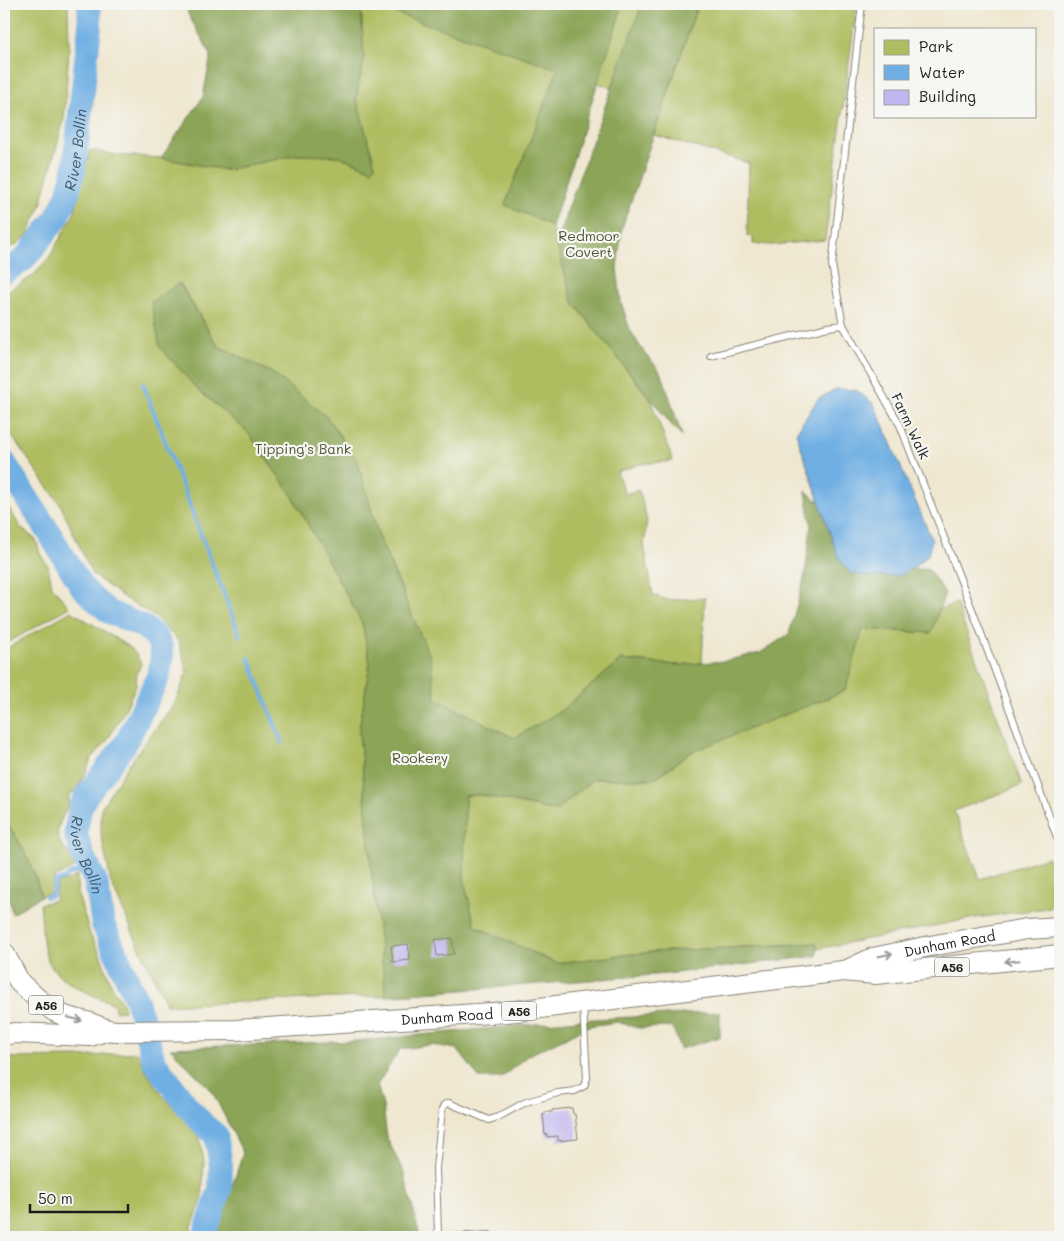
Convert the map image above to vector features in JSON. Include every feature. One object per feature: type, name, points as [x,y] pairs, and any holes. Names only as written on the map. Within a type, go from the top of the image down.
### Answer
[{"type":"highway","name":"Dunham Road","points":[[843,971],[873,958],[930,946],[1027,929],[1060,927]]},
{"type":"highway","name":"Dunham Road","points":[[4,953],[20,982],[38,1000],[67,1017],[111,1030],[178,1032],[338,1024],[508,1012],[843,971],[875,974],[1060,956]]},
{"type":"highway","name":"Dunham Road","points":[[4,1035],[14,1033],[90,1036],[111,1030]]},
{"type":"lane","name":"Farm Walk","points":[[862,4],[832,265],[843,325],[900,424],[975,617],[1060,846]]},
{"type":"lane","points":[[711,356],[843,325]]},
{"type":"lane","points":[[489,1234],[447,1237],[438,1234],[436,1168],[444,1105],[449,1103],[489,1120],[526,1102],[558,1093],[575,1091],[584,1086],[587,1078],[582,1003]]},
{"type":"green space","points":[[4,4],[68,4],[69,49],[64,119],[41,205],[28,235],[16,245],[4,249]]},
{"type":"green space","points":[[188,4],[361,4],[364,60],[356,98],[375,165],[372,170],[339,156],[296,155],[226,170],[161,158],[203,97],[211,55],[188,14]]},
{"type":"green space","points":[[361,4],[689,4],[654,102],[559,70],[506,205],[552,226],[573,302],[650,399],[673,461],[640,464],[617,472],[625,494],[639,490],[647,520],[644,545],[653,595],[668,600],[705,598],[702,663],[677,665],[621,660],[561,711],[514,738],[436,699],[433,682],[403,592],[379,538],[358,462],[274,374],[218,346],[180,283],[197,389],[247,431],[292,495],[362,623],[370,663],[359,730],[371,866],[386,996],[167,1005],[111,883],[101,834],[101,808],[127,767],[176,701],[187,672],[179,642],[154,616],[124,598],[92,574],[60,504],[11,435],[4,430],[4,293],[33,276],[50,256],[74,214],[90,150],[117,155],[161,158],[226,170],[296,155],[339,156],[372,170],[375,165],[356,98],[364,60]]},
{"type":"green space","points":[[369,4],[619,4],[620,13],[552,226],[505,205],[558,69]]},
{"type":"green space","name":"Redmoor Covert","points":[[642,4],[698,4],[622,228],[617,268],[621,302],[630,330],[645,354],[658,368],[664,380],[682,436],[573,302],[556,242]]},
{"type":"green space","points":[[698,4],[857,4],[825,240],[772,245],[753,244],[753,237],[747,236],[749,163],[654,135]]},
{"type":"green space","name":"Rookery","points":[[179,283],[218,346],[274,374],[327,417],[358,462],[379,538],[430,657],[436,699],[514,738],[561,711],[621,660],[677,665],[724,661],[760,653],[789,634],[805,575],[811,524],[806,491],[836,516],[878,570],[928,569],[945,593],[931,633],[863,629],[845,691],[691,752],[654,779],[593,779],[556,811],[481,795],[465,796],[464,880],[475,926],[555,963],[651,952],[817,943],[817,956],[666,974],[386,996],[371,866],[359,730],[370,663],[362,623],[292,495],[247,431],[197,389],[160,347],[151,302]]},
{"type":"green space","points":[[4,499],[20,527],[36,540],[40,554],[48,566],[52,586],[69,607],[4,645]]},
{"type":"green space","points":[[956,603],[1022,785],[954,811],[980,879],[1048,857],[1060,893],[1060,900],[1053,907],[969,919],[817,949],[816,943],[651,952],[556,963],[475,926],[464,880],[465,795],[481,795],[556,811],[593,779],[654,779],[863,629],[931,633],[939,610]]},
{"type":"green space","points":[[71,611],[131,648],[141,664],[137,673],[136,685],[126,708],[107,741],[91,759],[85,775],[75,791],[69,795],[68,805],[59,827],[58,836],[61,844],[72,858],[75,867],[54,878],[51,893],[41,896],[35,875],[4,821],[4,650]]},
{"type":"green space","points":[[4,821],[27,856],[41,896],[12,914],[4,873]]},
{"type":"green space","points":[[77,875],[78,895],[90,934],[99,951],[112,987],[122,1002],[124,1010],[115,1011],[114,1004],[84,991],[65,980],[50,964],[46,955],[42,936],[40,904],[55,900],[58,883],[70,880]]},
{"type":"green space","points":[[720,1012],[720,1037],[680,1049],[673,1027],[639,1028],[617,1022],[589,1026],[527,1056],[501,1078],[479,1078],[457,1049],[431,1045],[400,1049],[377,1085],[383,1106],[387,1138],[404,1173],[420,1237],[214,1237],[243,1153],[212,1091],[170,1048],[357,1041],[578,1020]]},
{"type":"green space","points":[[137,1052],[147,1073],[164,1097],[194,1128],[200,1139],[204,1161],[202,1200],[188,1237],[4,1237],[4,1058],[83,1057]]},
{"type":"water","points":[[836,389],[856,390],[874,404],[932,540],[928,555],[915,567],[898,576],[867,576],[850,573],[838,557],[796,433],[818,399]]},
{"type":"building","points":[[452,938],[454,954],[437,956],[435,940]]},
{"type":"building","points":[[408,944],[410,960],[393,962],[391,946]]},
{"type":"building","points":[[572,1108],[573,1114],[575,1114],[578,1139],[558,1141],[558,1136],[547,1137],[547,1134],[545,1135],[543,1114],[545,1112],[552,1112],[552,1110]]},
{"type":"waterway","name":"River Bollin","points":[[4,272],[22,261],[31,251],[56,219],[67,196],[74,170],[90,25],[89,4]]},
{"type":"waterway","points":[[143,384],[240,636]]},
{"type":"waterway","name":"River Bollin","points":[[4,462],[82,587],[109,612],[144,627],[156,637],[161,647],[162,658],[158,677],[126,743],[86,796],[80,809],[76,831],[83,856],[96,882],[103,924],[137,1001],[154,1061],[187,1106],[216,1135],[221,1166],[220,1189],[204,1237]]},
{"type":"waterway","points":[[249,658],[282,743]]},
{"type":"waterway","points":[[46,897],[51,896],[56,881],[89,868]]},
{"type":"park label","name":"Tipping's Bank","points":[[303,448]]}]
